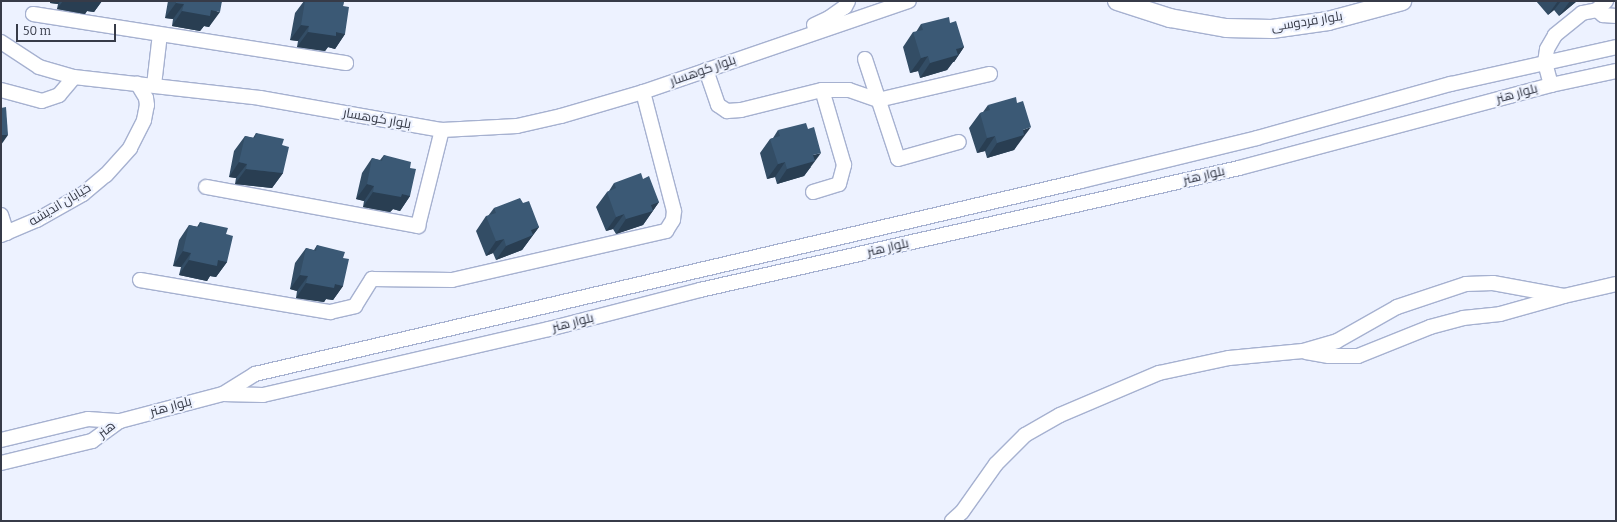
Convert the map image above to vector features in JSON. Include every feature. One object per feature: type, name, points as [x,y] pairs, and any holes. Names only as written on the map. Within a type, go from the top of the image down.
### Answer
[{"type":"main road","name":"بلوار فردوسی","points":[[1117,1],[1177,19],[1226,28],[1272,29],[1328,20],[1402,1]]},
{"type":"street","points":[[752,54],[829,18],[845,7],[848,1]]},
{"type":"street","points":[[752,54],[909,1]]},
{"type":"street","points":[[1551,85],[1545,62],[1547,49],[1555,35],[1582,13],[1602,5],[1603,15],[1616,16]]},
{"type":"street","points":[[32,14],[346,63]]},
{"type":"street","points":[[154,85],[160,34]]},
{"type":"street","name":"بلوار کوهسار","points":[[1,42],[39,67],[74,77],[260,98],[442,130],[517,126],[561,116],[644,92],[752,54]]},
{"type":"street","name":"بلوار هنر","points":[[223,394],[255,374],[1096,177],[1545,62],[1616,47]]},
{"type":"street","points":[[865,59],[898,159],[959,142]]},
{"type":"street","points":[[706,70],[718,104],[727,111],[742,110],[822,90],[849,90],[878,100],[990,74]]},
{"type":"street","name":"بلوار هنر","points":[[120,421],[223,394],[263,395],[494,342],[700,290],[1239,168],[1551,85],[1616,71]]},
{"type":"street","points":[[1,90],[42,102],[59,95],[74,77]]},
{"type":"street","name":"خیابان اندیشه","points":[[4,234],[37,220],[83,194],[106,175],[130,148],[144,120],[147,104],[146,98],[137,83]]},
{"type":"street","points":[[813,192],[839,184],[844,165],[822,90]]},
{"type":"street","points":[[140,280],[330,312],[355,306],[372,279],[452,280],[666,231],[673,220],[674,211],[644,92]]},
{"type":"street","points":[[206,187],[418,226],[442,130]]},
{"type":"street","points":[[1,215],[4,234]]},
{"type":"street","points":[[952,521],[962,512],[996,464],[1025,435],[1060,415],[1159,373],[1229,358],[1303,351],[1336,341],[1397,307],[1466,284],[1493,283],[1564,296]]},
{"type":"street","points":[[1303,351],[1329,356],[1358,356],[1430,327],[1464,318],[1500,314],[1564,296],[1616,284]]},
{"type":"street","name":"هنر","points":[[1,440],[88,419],[120,421]]},
{"type":"street","name":"هنر","points":[[1,463],[92,441],[120,421]]},
{"type":"building","points":[[176,1],[222,1],[220,12],[211,10],[210,16],[182,11],[184,4],[176,3]]},
{"type":"building","points":[[305,1],[344,1],[343,6],[349,7],[345,34],[336,32],[336,36],[308,32],[309,26],[301,25]]},
{"type":"building","points":[[949,17],[950,23],[956,21],[964,47],[956,49],[958,55],[930,63],[928,56],[921,58],[913,32],[923,30],[921,24]]},
{"type":"building","points":[[1016,97],[1017,103],[1023,101],[1031,127],[1023,130],[1024,135],[997,143],[995,136],[987,138],[980,113],[990,110],[988,105]]},
{"type":"building","points":[[6,107],[8,135],[1,135],[1,108]]},
{"type":"building","points":[[806,123],[808,129],[814,127],[821,153],[813,155],[815,161],[787,169],[785,162],[778,164],[770,139],[780,136],[778,130]]},
{"type":"building","points":[[256,133],[284,139],[282,145],[289,147],[283,173],[246,169],[247,164],[239,162],[245,136],[255,138]]},
{"type":"building","points":[[384,155],[411,162],[410,168],[416,169],[410,196],[402,194],[401,197],[373,192],[374,186],[367,184],[372,158],[382,161]]},
{"type":"building","points":[[641,173],[643,179],[649,176],[659,202],[651,205],[653,211],[626,219],[624,214],[616,217],[607,192],[616,188],[614,183]]},
{"type":"building","points":[[520,198],[523,203],[529,201],[539,227],[531,230],[533,235],[506,246],[504,239],[496,241],[486,216],[496,213],[494,208]]},
{"type":"building","points":[[200,222],[228,228],[226,234],[233,236],[227,262],[218,260],[217,266],[189,260],[191,253],[183,251],[189,225],[199,227]]},
{"type":"building","points":[[317,245],[345,252],[343,258],[349,259],[343,286],[335,284],[334,288],[306,283],[308,276],[300,275],[306,248],[316,251]]}]
